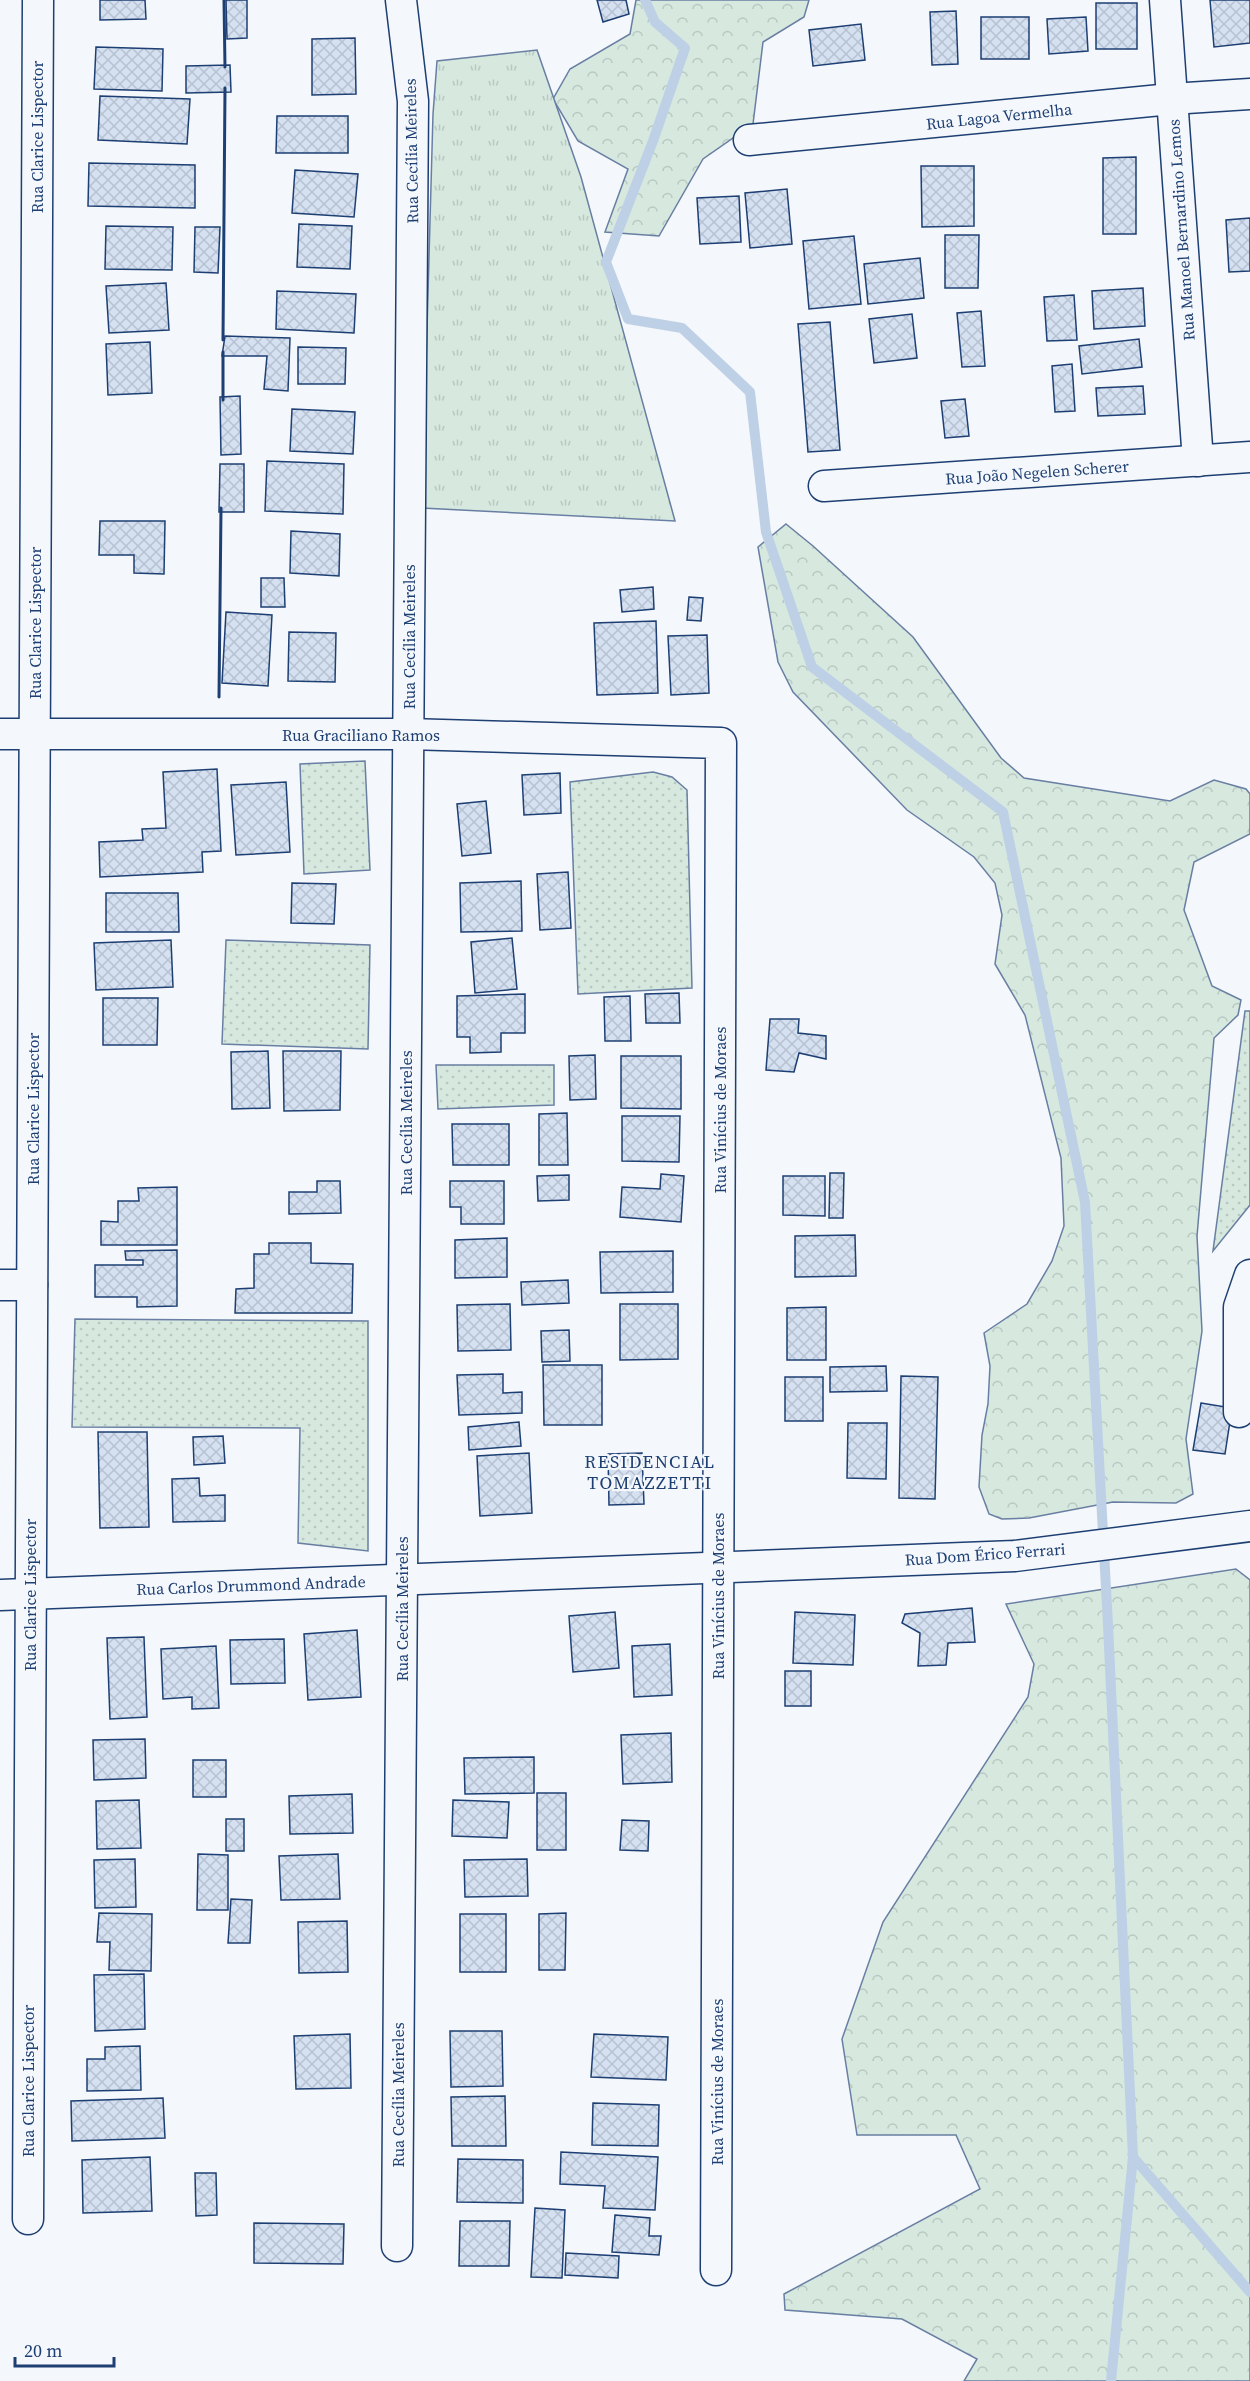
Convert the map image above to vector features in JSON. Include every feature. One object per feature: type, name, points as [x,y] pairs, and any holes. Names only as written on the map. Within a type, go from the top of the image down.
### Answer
[{"type":"street","name":"Rua Clarice Lispector","points":[[28,2219],[38,0]]},
{"type":"street","name":"Rua Cecília Meireles","points":[[397,2246],[413,101],[401,0]]},
{"type":"street","name":"Rua Manoel Bernardino Lemos","points":[[1165,0],[1198,461]]},
{"type":"street","name":"Rua Lagoa Vermelha","points":[[748,140],[1171,99],[1250,94]]},
{"type":"street","name":"Rua João Negelen Scherer","points":[[824,486],[1250,457]]},
{"type":"street","name":"Rua Graciliano Ramos","points":[[0,734],[408,734],[721,743]]},
{"type":"street","name":"Rua Vinícius de Moraes","points":[[716,2270],[721,743]]},
{"type":"street","points":[[1239,1412],[1239,1307],[1250,1275]]},
{"type":"street","points":[[0,1285],[32,1285]]},
{"type":"street","name":"Rua Dom Érico Ferrari","points":[[718,1567],[1015,1556],[1250,1526]]},
{"type":"street","name":"Rua Carlos Drummond Andrade","points":[[0,1595],[718,1567]]},
{"type":"green space","points":[[636,0],[809,0],[804,17],[763,42],[753,124],[703,159],[659,236],[605,232],[628,169],[578,141],[553,99],[570,69],[630,34]]},
{"type":"green space","points":[[537,50],[581,177],[675,521],[422,508],[433,114],[437,61]]},
{"type":"green space","points":[[786,524],[913,637],[1001,758],[1024,778],[1170,801],[1214,780],[1246,789],[1250,794],[1250,834],[1194,862],[1184,910],[1212,986],[1241,1000],[1238,1015],[1214,1038],[1197,1236],[1202,1331],[1186,1439],[1193,1494],[1176,1503],[1113,1502],[1029,1518],[1002,1519],[989,1514],[979,1487],[990,1366],[984,1333],[1027,1304],[1052,1261],[1064,1226],[1061,1158],[1025,1015],[995,964],[1002,915],[995,883],[974,857],[907,810],[793,692],[778,662],[758,547]]},
{"type":"green space","points":[[365,761],[370,870],[304,874],[300,764]]},
{"type":"green space","points":[[653,772],[672,777],[687,790],[692,988],[578,994],[570,782]]},
{"type":"green space","points":[[226,940],[370,945],[368,1049],[222,1044]]},
{"type":"green space","points":[[1245,1011],[1250,1011],[1250,1205],[1213,1251]]},
{"type":"green space","points":[[436,1065],[554,1065],[554,1105],[438,1109]]},
{"type":"green space","points":[[75,1319],[368,1321],[368,1551],[298,1543],[300,1428],[72,1427]]},
{"type":"green space","points":[[1236,1569],[1250,1580],[1250,2381],[964,2381],[977,2359],[902,2319],[785,2310],[784,2294],[980,2189],[956,2135],[857,2135],[842,2039],[883,1922],[1028,1697],[1034,1664],[1006,1604]]},
{"type":"building","points":[[100,0],[145,0],[146,19],[100,20]]},
{"type":"building","points":[[226,0],[247,0],[247,38],[227,39]]},
{"type":"building","points":[[597,0],[626,0],[629,14],[603,22]]},
{"type":"building","points":[[1210,0],[1250,0],[1250,43],[1214,47]]},
{"type":"building","points":[[1096,3],[1137,3],[1137,49],[1096,49]]},
{"type":"building","points":[[956,11],[958,64],[932,65],[930,12]]},
{"type":"building","points":[[981,17],[1029,17],[1029,59],[981,59]]},
{"type":"building","points":[[1086,17],[1088,51],[1049,54],[1047,19]]},
{"type":"building","points":[[861,24],[865,60],[813,66],[809,30]]},
{"type":"building","points":[[355,38],[356,94],[312,95],[312,39]]},
{"type":"building","points":[[96,47],[163,49],[162,91],[94,89]]},
{"type":"building","points":[[230,65],[231,92],[186,93],[186,66]]},
{"type":"building","points":[[100,96],[190,99],[187,144],[98,140]]},
{"type":"building","points":[[277,116],[348,116],[348,153],[276,153]]},
{"type":"building","points":[[1136,157],[1136,234],[1103,234],[1103,158]]},
{"type":"building","points":[[89,163],[195,165],[195,208],[88,206]]},
{"type":"building","points":[[921,166],[974,166],[974,226],[922,227]]},
{"type":"building","points":[[295,170],[358,174],[354,217],[292,213]]},
{"type":"building","points":[[787,189],[792,244],[750,248],[745,193]]},
{"type":"building","points":[[739,196],[741,242],[700,244],[697,198]]},
{"type":"building","points":[[1250,218],[1250,271],[1229,272],[1226,220]]},
{"type":"building","points":[[299,224],[352,226],[350,269],[297,267]]},
{"type":"building","points":[[106,226],[173,227],[172,270],[105,269]]},
{"type":"building","points":[[195,227],[220,227],[218,273],[194,272]]},
{"type":"building","points":[[945,235],[979,235],[978,288],[945,288]]},
{"type":"building","points":[[854,236],[861,304],[809,309],[803,241]]},
{"type":"building","points":[[920,258],[924,298],[868,304],[864,264]]},
{"type":"building","points":[[166,283],[169,330],[109,333],[106,286]]},
{"type":"building","points":[[1143,288],[1145,326],[1094,329],[1092,291]]},
{"type":"building","points":[[277,291],[356,294],[354,333],[276,329]]},
{"type":"building","points":[[1074,295],[1077,340],[1047,341],[1044,297]]},
{"type":"building","points":[[981,311],[985,366],[962,367],[957,313]]},
{"type":"building","points":[[912,314],[917,358],[874,363],[869,319]]},
{"type":"building","points":[[830,322],[840,450],[808,452],[798,324]]},
{"type":"building","points":[[225,336],[290,338],[288,391],[264,389],[267,356],[222,356]]},
{"type":"building","points":[[1139,339],[1142,367],[1082,374],[1079,346]]},
{"type":"building","points":[[150,342],[152,393],[108,395],[106,344]]},
{"type":"building","points":[[298,347],[346,348],[345,384],[298,384]]},
{"type":"building","points":[[1072,364],[1075,411],[1055,412],[1052,366]]},
{"type":"building","points":[[1143,386],[1145,414],[1098,416],[1096,388]]},
{"type":"building","points":[[240,396],[241,454],[221,455],[220,397]]},
{"type":"building","points":[[965,399],[969,436],[945,438],[941,401]]},
{"type":"building","points":[[292,409],[355,412],[353,454],[290,451]]},
{"type":"building","points":[[267,461],[344,464],[343,514],[265,511]]},
{"type":"building","points":[[220,464],[244,464],[244,512],[219,512]]},
{"type":"building","points":[[100,521],[165,521],[164,574],[134,573],[134,555],[99,555]]},
{"type":"building","points":[[291,531],[340,534],[339,576],[290,573]]},
{"type":"building","points":[[261,578],[284,578],[285,607],[261,607]]},
{"type":"building","points":[[653,587],[654,609],[622,612],[620,590]]},
{"type":"building","points":[[689,597],[703,598],[701,621],[687,620]]},
{"type":"building","points":[[226,612],[272,615],[268,686],[222,683]]},
{"type":"building","points":[[656,621],[658,693],[597,695],[594,623]]},
{"type":"building","points":[[289,632],[336,633],[335,682],[288,681]]},
{"type":"building","points":[[707,635],[709,693],[671,695],[668,636]]},
{"type":"building","points":[[217,769],[221,851],[202,852],[203,872],[100,877],[99,842],[143,840],[142,829],[166,828],[163,772]]},
{"type":"building","points":[[560,773],[561,813],[524,815],[522,775]]},
{"type":"building","points":[[286,782],[290,852],[236,855],[231,785]]},
{"type":"building","points":[[486,801],[491,853],[462,856],[457,804]]},
{"type":"building","points":[[568,872],[571,928],[540,930],[537,874]]},
{"type":"building","points":[[521,881],[522,931],[461,932],[460,883]]},
{"type":"building","points":[[292,883],[336,884],[334,924],[291,923]]},
{"type":"building","points":[[106,893],[178,893],[179,932],[106,932]]},
{"type":"building","points":[[512,938],[517,989],[475,993],[471,942]]},
{"type":"building","points":[[171,940],[173,987],[96,990],[94,943]]},
{"type":"building","points":[[679,993],[680,1023],[646,1023],[645,994]]},
{"type":"building","points":[[525,994],[525,1033],[501,1033],[501,1052],[470,1053],[470,1037],[457,1037],[457,996]]},
{"type":"building","points":[[630,996],[631,1041],[605,1041],[604,997]]},
{"type":"building","points":[[103,998],[158,998],[157,1045],[103,1045]]},
{"type":"building","points":[[770,1019],[799,1019],[798,1033],[826,1036],[826,1059],[799,1053],[794,1072],[766,1070]]},
{"type":"building","points":[[268,1051],[270,1108],[232,1109],[231,1052]]},
{"type":"building","points":[[283,1051],[341,1051],[340,1110],[284,1111]]},
{"type":"building","points":[[595,1055],[596,1099],[570,1100],[569,1056]]},
{"type":"building","points":[[621,1056],[681,1056],[681,1109],[621,1108]]},
{"type":"building","points":[[567,1113],[568,1165],[539,1165],[539,1114]]},
{"type":"building","points":[[622,1116],[680,1116],[679,1162],[622,1161]]},
{"type":"building","points":[[452,1124],[509,1124],[509,1165],[453,1165]]},
{"type":"building","points":[[830,1173],[844,1173],[843,1218],[829,1218]]},
{"type":"building","points":[[661,1174],[684,1176],[681,1222],[620,1217],[622,1187],[660,1189]]},
{"type":"building","points":[[569,1175],[569,1200],[538,1201],[537,1176]]},
{"type":"building","points":[[783,1176],[825,1176],[825,1216],[783,1215]]},
{"type":"building","points":[[317,1181],[340,1181],[341,1213],[289,1214],[289,1192],[317,1192]]},
{"type":"building","points":[[450,1181],[504,1181],[504,1224],[461,1224],[461,1207],[450,1207]]},
{"type":"building","points":[[177,1187],[177,1245],[101,1245],[101,1221],[118,1222],[118,1201],[139,1201],[138,1188]]},
{"type":"building","points":[[855,1235],[856,1276],[795,1277],[795,1236]]},
{"type":"building","points":[[507,1238],[507,1277],[455,1278],[455,1240]]},
{"type":"building","points":[[269,1243],[311,1243],[311,1263],[353,1264],[352,1313],[235,1313],[236,1289],[254,1288],[254,1254],[269,1254]]},
{"type":"building","points":[[177,1250],[177,1306],[137,1307],[137,1297],[95,1297],[95,1265],[143,1265],[143,1260],[126,1260],[125,1251]]},
{"type":"building","points":[[673,1251],[673,1292],[601,1293],[600,1252]]},
{"type":"building","points":[[568,1280],[569,1303],[522,1305],[521,1282]]},
{"type":"building","points":[[510,1304],[511,1350],[458,1351],[457,1305]]},
{"type":"building","points":[[620,1304],[678,1304],[678,1359],[620,1360]]},
{"type":"building","points":[[826,1307],[826,1360],[787,1360],[787,1308]]},
{"type":"building","points":[[569,1330],[570,1361],[542,1362],[541,1331]]},
{"type":"building","points":[[543,1365],[602,1365],[602,1425],[544,1425]]},
{"type":"building","points":[[886,1366],[887,1391],[830,1392],[830,1367]]},
{"type":"building","points":[[503,1374],[503,1393],[522,1392],[522,1413],[459,1415],[457,1375]]},
{"type":"building","points":[[901,1376],[938,1377],[935,1499],[899,1498]]},
{"type":"building","points":[[785,1377],[823,1377],[823,1421],[785,1421]]},
{"type":"building","points":[[1201,1403],[1232,1408],[1225,1454],[1193,1450]]},
{"type":"building","points":[[519,1422],[521,1446],[469,1450],[468,1427]]},
{"type":"building","points":[[848,1423],[887,1423],[886,1479],[847,1478]]},
{"type":"building","points":[[98,1432],[147,1432],[149,1527],[100,1528]]},
{"type":"building","points":[[223,1436],[225,1463],[194,1465],[193,1437]]},
{"type":"building","points":[[529,1453],[532,1513],[480,1516],[477,1456]]},
{"type":"building","points":[[642,1453],[644,1504],[609,1505],[608,1454]]},
{"type":"building","points":[[199,1478],[200,1496],[225,1495],[225,1521],[173,1522],[172,1479]]},
{"type":"building","points":[[972,1608],[975,1642],[948,1643],[946,1665],[918,1666],[920,1633],[902,1623],[905,1614]]},
{"type":"building","points":[[615,1612],[619,1668],[573,1672],[569,1616]]},
{"type":"building","points":[[795,1612],[855,1615],[853,1665],[793,1663]]},
{"type":"building","points":[[357,1630],[361,1697],[308,1700],[304,1634]]},
{"type":"building","points":[[144,1637],[147,1717],[110,1719],[107,1638]]},
{"type":"building","points":[[284,1639],[285,1683],[231,1684],[230,1640]]},
{"type":"building","points":[[670,1644],[672,1695],[634,1697],[632,1646]]},
{"type":"building","points":[[216,1646],[219,1708],[192,1709],[192,1697],[163,1699],[161,1649]]},
{"type":"building","points":[[785,1671],[811,1671],[811,1706],[785,1706]]},
{"type":"building","points":[[671,1733],[672,1782],[623,1784],[621,1735]]},
{"type":"building","points":[[145,1739],[146,1778],[94,1780],[93,1740]]},
{"type":"building","points":[[534,1757],[534,1793],[465,1794],[464,1758]]},
{"type":"building","points":[[193,1760],[226,1760],[226,1797],[193,1797]]},
{"type":"building","points":[[537,1793],[566,1793],[566,1850],[537,1850]]},
{"type":"building","points":[[352,1794],[353,1833],[290,1834],[289,1796]]},
{"type":"building","points":[[139,1800],[141,1848],[97,1849],[96,1801]]},
{"type":"building","points":[[453,1800],[509,1802],[507,1838],[452,1836]]},
{"type":"building","points":[[226,1819],[244,1819],[244,1851],[226,1851]]},
{"type":"building","points":[[622,1820],[649,1821],[648,1851],[620,1850]]},
{"type":"building","points":[[198,1854],[228,1855],[228,1910],[197,1910]]},
{"type":"building","points":[[338,1854],[340,1899],[281,1900],[279,1856]]},
{"type":"building","points":[[135,1859],[136,1907],[95,1908],[94,1860]]},
{"type":"building","points":[[527,1859],[528,1896],[465,1897],[464,1860]]},
{"type":"building","points":[[231,1899],[252,1900],[250,1943],[228,1943]]},
{"type":"building","points":[[99,1913],[152,1914],[151,1971],[109,1970],[110,1942],[97,1942]]},
{"type":"building","points":[[566,1913],[565,1970],[539,1970],[539,1914]]},
{"type":"building","points":[[460,1914],[506,1914],[506,1972],[460,1972]]},
{"type":"building","points":[[347,1921],[348,1972],[299,1973],[298,1922]]},
{"type":"building","points":[[144,1974],[145,2029],[95,2031],[94,1975]]},
{"type":"building","points":[[450,2031],[502,2031],[503,2086],[451,2087]]},
{"type":"building","points":[[350,2034],[351,2088],[296,2089],[294,2036]]},
{"type":"building","points":[[594,2034],[668,2037],[666,2080],[591,2077]]},
{"type":"building","points":[[140,2046],[141,2090],[87,2091],[87,2059],[105,2059],[105,2047]]},
{"type":"building","points":[[505,2096],[506,2146],[452,2146],[451,2097]]},
{"type":"building","points":[[163,2098],[165,2138],[72,2141],[71,2101]]},
{"type":"building","points":[[593,2103],[659,2105],[658,2146],[592,2145]]},
{"type":"building","points":[[561,2152],[658,2157],[655,2210],[603,2208],[605,2186],[560,2184]]},
{"type":"building","points":[[150,2157],[152,2211],[83,2213],[82,2160]]},
{"type":"building","points":[[458,2159],[523,2160],[523,2203],[457,2202]]},
{"type":"building","points":[[195,2173],[216,2173],[217,2215],[196,2216]]},
{"type":"building","points":[[535,2208],[565,2210],[562,2278],[531,2277]]},
{"type":"building","points":[[615,2215],[650,2218],[649,2236],[661,2236],[659,2255],[612,2252]]},
{"type":"building","points":[[460,2221],[510,2221],[509,2266],[459,2266]]},
{"type":"building","points":[[254,2223],[344,2224],[343,2264],[254,2263]]},
{"type":"building","points":[[566,2253],[619,2256],[618,2278],[565,2275]]},
{"type":"waterway","points":[[645,0],[655,22],[685,48],[653,141],[606,262],[628,319],[682,328],[750,392],[766,532],[812,667],[1003,812],[1085,1202],[1133,2157],[1111,2381]]},
{"type":"waterway","points":[[1133,2157],[1250,2292]]},
{"type":"wall","points":[[224,0],[225,67]]},
{"type":"wall","points":[[223,340],[225,88]]},
{"type":"wall","points":[[223,352],[223,400]]},
{"type":"wall","points":[[219,697],[221,508]]},
{"type":"district","name":"RESIDENCIAL TOMAZZETTI","points":[[650,1472]]}]
